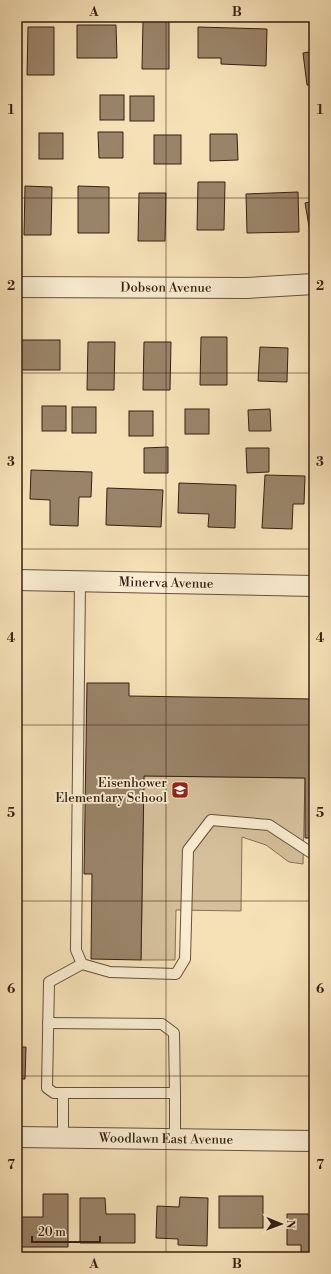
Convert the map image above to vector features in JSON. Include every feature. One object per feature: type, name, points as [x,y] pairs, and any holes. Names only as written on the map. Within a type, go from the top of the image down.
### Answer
[{"type":"street","name":"Dobson Avenue","points":[[17,287],[246,288],[314,284]]},
{"type":"street","name":"Minerva Avenue","points":[[17,580],[314,586]]},
{"type":"street","name":"Woodlawn East Avenue","points":[[17,1137],[314,1141]]},
{"type":"lane","points":[[80,582],[76,950],[82,964]]},
{"type":"lane","points":[[175,1094],[63,1093],[54,1092],[47,1088],[49,982],[82,964],[110,972],[176,974],[185,959],[188,850],[211,820],[269,825],[310,852],[314,852]]},
{"type":"lane","points":[[48,1023],[162,1024],[174,1033],[175,1139]]},
{"type":"lane","points":[[63,1093],[63,1137]]},
{"type":"shaded area","points":[[144,776],[305,778],[303,864],[289,862],[266,845],[242,837],[241,911],[176,910],[175,960],[141,960]]},
{"type":"building","points":[[143,21],[169,21],[169,69],[142,69]]},
{"type":"building","points":[[77,25],[116,25],[117,58],[77,58]]},
{"type":"building","points":[[28,27],[54,27],[54,75],[27,75]]},
{"type":"building","points":[[198,27],[267,29],[266,66],[221,64],[221,58],[198,58]]},
{"type":"building","points":[[314,51],[314,85],[307,85],[303,53]]},
{"type":"building","points":[[100,95],[124,95],[124,120],[100,120]]},
{"type":"building","points":[[130,96],[154,96],[154,121],[130,121]]},
{"type":"building","points":[[98,132],[123,132],[123,158],[99,158]]},
{"type":"building","points":[[39,133],[63,133],[63,159],[39,159]]},
{"type":"building","points":[[210,134],[237,134],[238,160],[210,161]]},
{"type":"building","points":[[154,135],[181,135],[181,164],[154,164]]},
{"type":"building","points":[[198,182],[225,182],[224,230],[197,230]]},
{"type":"building","points":[[25,186],[52,187],[51,235],[24,235]]},
{"type":"building","points":[[78,186],[109,187],[109,233],[78,233]]},
{"type":"building","points":[[298,192],[299,232],[247,233],[246,194]]},
{"type":"building","points":[[139,193],[166,193],[165,241],[138,241]]},
{"type":"building","points":[[314,201],[314,232],[310,232],[305,203]]},
{"type":"building","points":[[201,337],[227,337],[227,385],[200,385]]},
{"type":"building","points":[[20,340],[60,340],[60,370],[20,370]]},
{"type":"building","points":[[88,342],[115,342],[114,390],[87,390]]},
{"type":"building","points":[[144,342],[171,342],[170,390],[143,390]]},
{"type":"building","points":[[260,347],[288,348],[287,382],[258,381]]},
{"type":"building","points":[[42,406],[66,406],[66,431],[42,431]]},
{"type":"building","points":[[72,407],[96,407],[96,433],[72,433]]},
{"type":"building","points":[[185,409],[209,409],[209,434],[185,434]]},
{"type":"building","points":[[270,409],[271,431],[249,431],[248,410]]},
{"type":"building","points":[[129,411],[153,411],[153,436],[129,436]]},
{"type":"building","points":[[168,447],[168,473],[144,473],[144,448]]},
{"type":"building","points":[[246,448],[269,448],[269,472],[247,473]]},
{"type":"building","points":[[31,470],[92,472],[91,497],[79,497],[78,526],[50,525],[50,500],[30,499]]},
{"type":"building","points":[[17,473],[19,473],[18,496],[17,496]]},
{"type":"building","points":[[265,475],[305,476],[304,504],[293,504],[292,529],[262,528]]},
{"type":"building","points":[[179,483],[236,485],[235,528],[208,527],[209,514],[178,513]]},
{"type":"building","points":[[107,488],[163,490],[161,527],[106,525]]},
{"type":"building","points":[[313,676],[314,838],[305,838],[305,778],[144,776],[141,960],[91,959],[92,874],[84,874],[87,683],[129,683],[129,696],[313,699]]},
{"type":"building","points":[[17,1047],[26,1047],[25,1079],[17,1079]]},
{"type":"building","points":[[43,1194],[68,1194],[68,1247],[17,1247],[17,1217],[43,1217]]},
{"type":"building","points":[[219,1196],[263,1196],[263,1228],[219,1228]]},
{"type":"building","points":[[180,1197],[208,1198],[207,1246],[178,1245],[178,1239],[156,1238],[157,1206],[179,1207]]},
{"type":"building","points":[[80,1198],[105,1198],[106,1214],[135,1214],[135,1243],[80,1243]]},
{"type":"building","points":[[313,1200],[314,1257],[301,1257],[301,1245],[287,1245],[287,1214],[313,1214]]},
{"type":"place","name":"Eisenhower Elementary School","points":[[180,790]]}]
